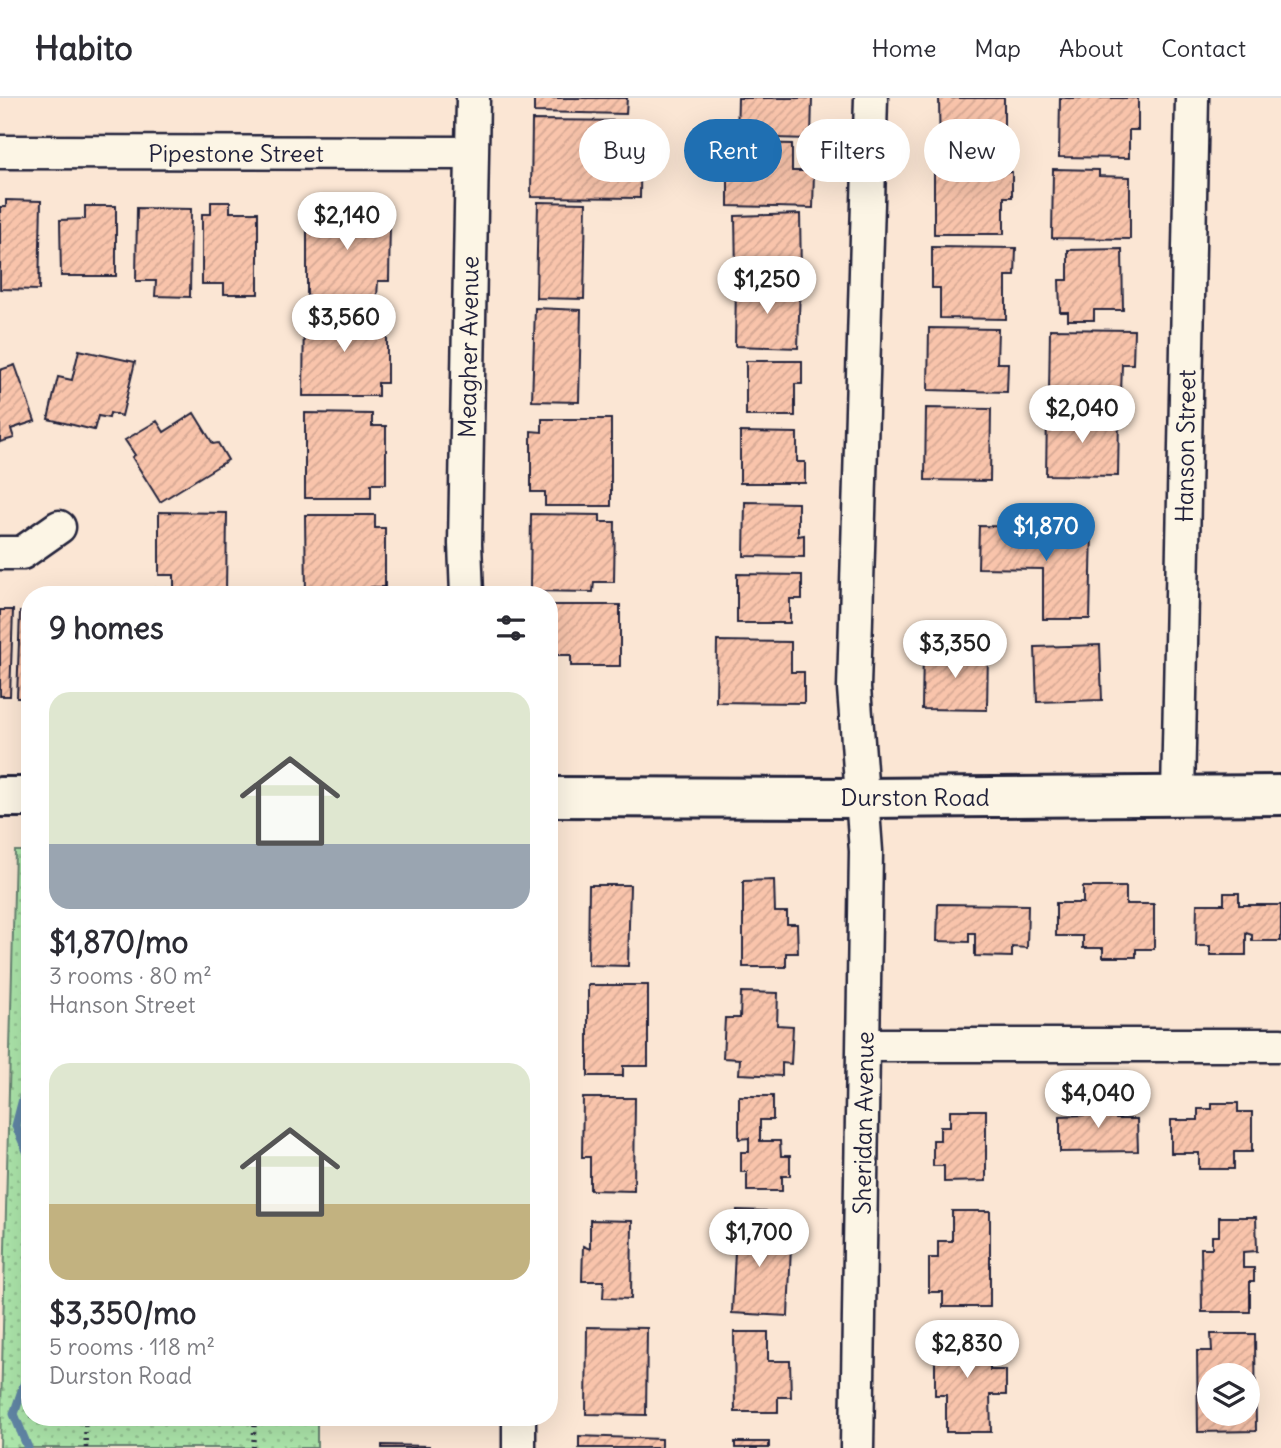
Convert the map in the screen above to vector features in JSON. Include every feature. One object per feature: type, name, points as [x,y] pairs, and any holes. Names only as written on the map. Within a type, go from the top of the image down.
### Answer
[{"type":"main road","name":"Durston Road","points":[[558,797],[1281,795]]},
{"type":"main road","points":[[0,797],[21,797]]},
{"type":"street","name":"Meagher Avenue","points":[[467,586],[465,544],[473,98]]},
{"type":"street","name":"Sheridan Avenue","points":[[857,1448],[866,850],[855,688],[871,98]]},
{"type":"street","name":"Hanson Street","points":[[1178,795],[1192,98]]},
{"type":"street","name":"Pipestone Street","points":[[0,152],[472,153]]},
{"type":"street","points":[[0,553],[22,553],[59,527]]},
{"type":"street","points":[[864,1045],[1281,1045]]},
{"type":"street","points":[[519,1426],[519,1448]]},
{"type":"path","points":[[85,1426],[86,1448]]},
{"type":"path","points":[[253,1448],[254,1426]]},
{"type":"green space","points":[[15,851],[21,851],[21,1426],[317,1426],[317,1448],[0,1448]]},
{"type":"building","points":[[534,98],[627,98],[626,114],[534,112]]},
{"type":"building","points":[[738,98],[812,98],[811,119],[796,119],[796,139],[782,138],[782,119],[737,119]]},
{"type":"building","points":[[939,98],[1004,98],[1004,119],[939,119]]},
{"type":"building","points":[[1060,98],[1138,98],[1138,130],[1129,130],[1129,158],[1059,157]]},
{"type":"building","points":[[532,120],[579,120],[579,182],[640,182],[640,198],[531,197]]},
{"type":"building","points":[[782,144],[792,144],[792,171],[796,171],[796,182],[814,182],[813,208],[728,206],[728,182],[782,182]]},
{"type":"building","points":[[1053,169],[1099,170],[1099,176],[1130,177],[1130,239],[1052,238]]},
{"type":"building","points":[[934,182],[1012,182],[1012,197],[1004,197],[1004,234],[934,234]]},
{"type":"building","points":[[6,200],[41,201],[39,290],[0,289],[0,207],[6,207]]},
{"type":"building","points":[[211,202],[230,202],[230,212],[258,212],[258,294],[224,294],[224,284],[202,284],[202,214],[211,214]]},
{"type":"building","points":[[538,202],[586,203],[584,299],[536,298]]},
{"type":"building","points":[[85,206],[116,206],[116,276],[61,276],[60,220],[85,219]]},
{"type":"building","points":[[137,208],[191,209],[190,297],[155,296],[156,281],[136,281]]},
{"type":"building","points":[[307,208],[378,208],[378,219],[390,219],[389,281],[378,281],[377,297],[307,296]]},
{"type":"building","points":[[800,214],[801,273],[736,274],[735,216]]},
{"type":"building","points":[[932,247],[1016,248],[1015,276],[1006,276],[1006,319],[940,318],[940,288],[932,288]]},
{"type":"building","points":[[1122,249],[1123,310],[1094,310],[1094,320],[1068,320],[1068,312],[1060,312],[1059,280],[1068,280],[1068,250]]},
{"type":"building","points":[[736,285],[800,286],[798,348],[735,346]]},
{"type":"building","points":[[535,308],[581,310],[579,402],[532,401]]},
{"type":"building","points":[[304,310],[373,310],[373,325],[387,325],[387,383],[378,383],[378,396],[303,396]]},
{"type":"building","points":[[929,328],[998,329],[997,363],[1008,363],[1007,392],[928,390]]},
{"type":"building","points":[[1050,329],[1134,330],[1133,364],[1122,364],[1121,394],[1049,393]]},
{"type":"building","points":[[79,350],[135,362],[122,416],[110,413],[109,418],[98,416],[94,430],[48,419],[58,377],[72,380]]},
{"type":"building","points":[[746,361],[802,361],[802,384],[795,384],[795,416],[746,416]]},
{"type":"building","points":[[15,365],[35,421],[11,429],[14,438],[0,442],[0,370]]},
{"type":"building","points":[[926,408],[991,409],[990,481],[925,480]]},
{"type":"building","points":[[194,413],[213,444],[218,443],[228,460],[160,502],[132,457],[135,455],[125,440],[157,421],[164,432]]},
{"type":"building","points":[[305,413],[372,414],[372,426],[386,426],[386,484],[371,484],[371,498],[305,498]]},
{"type":"building","points":[[1047,415],[1119,416],[1118,476],[1046,475]]},
{"type":"building","points":[[542,419],[611,419],[611,506],[545,506],[545,492],[531,492],[531,431],[542,432]]},
{"type":"building","points":[[740,432],[797,433],[797,462],[805,462],[805,483],[740,483]]},
{"type":"building","points":[[745,502],[798,503],[798,536],[804,535],[804,557],[744,556]]},
{"type":"building","points":[[159,512],[227,513],[226,586],[174,586],[174,575],[159,575]]},
{"type":"building","points":[[531,514],[600,515],[600,522],[615,522],[614,582],[594,582],[593,592],[558,591],[558,586],[530,586]]},
{"type":"building","points":[[305,515],[375,515],[375,528],[385,528],[385,586],[306,586]]},
{"type":"building","points":[[979,526],[1092,528],[1090,619],[1043,619],[1043,569],[978,568]]},
{"type":"building","points":[[737,574],[802,575],[802,599],[790,599],[790,623],[737,623]]},
{"type":"building","points":[[558,605],[620,605],[620,666],[571,666],[571,655],[558,655]]},
{"type":"building","points":[[0,610],[13,610],[10,696],[0,696]]},
{"type":"building","points":[[20,612],[21,612],[21,698],[17,698]]},
{"type":"building","points":[[717,641],[791,642],[791,672],[804,672],[804,703],[716,702]]},
{"type":"building","points":[[1100,645],[1102,700],[1037,702],[1035,647]]},
{"type":"building","points":[[923,650],[988,651],[987,710],[922,709]]},
{"type":"building","points":[[774,880],[775,912],[787,912],[787,924],[797,924],[798,953],[786,953],[786,967],[743,967],[743,881]]},
{"type":"building","points":[[589,885],[630,885],[628,966],[588,965]]},
{"type":"building","points":[[1083,887],[1126,887],[1126,904],[1154,904],[1154,949],[1136,949],[1136,957],[1103,957],[1103,948],[1083,948],[1083,936],[1056,936],[1056,903],[1083,903]]},
{"type":"building","points":[[1224,893],[1239,893],[1239,905],[1281,905],[1281,941],[1252,941],[1252,935],[1246,933],[1246,955],[1210,955],[1210,946],[1196,946],[1197,904],[1224,904]]},
{"type":"building","points":[[938,904],[1028,905],[1027,948],[1012,947],[1012,957],[975,956],[975,933],[969,933],[969,942],[937,941]]},
{"type":"building","points":[[588,985],[648,985],[648,1066],[623,1066],[623,1076],[588,1076]]},
{"type":"building","points":[[741,992],[778,993],[777,1025],[793,1026],[791,1064],[782,1063],[782,1076],[739,1074],[740,1059],[723,1058],[725,1018],[740,1018]]},
{"type":"building","points":[[739,1096],[773,1096],[773,1120],[760,1120],[760,1141],[780,1141],[781,1156],[790,1156],[790,1176],[782,1176],[782,1191],[747,1191],[747,1172],[741,1172],[741,1152],[749,1152],[749,1138],[739,1139]]},
{"type":"building","points":[[583,1098],[635,1098],[634,1191],[590,1190],[590,1157],[582,1157]]},
{"type":"building","points":[[1116,1098],[1116,1119],[1137,1119],[1138,1151],[1060,1152],[1060,1116],[1085,1115],[1084,1099]]},
{"type":"building","points":[[1212,1103],[1238,1103],[1238,1112],[1252,1112],[1252,1152],[1234,1152],[1234,1169],[1199,1169],[1199,1153],[1171,1153],[1171,1120],[1198,1120],[1198,1109],[1212,1109]]},
{"type":"building","points":[[950,1110],[986,1110],[986,1181],[944,1182],[944,1166],[933,1166],[933,1140],[940,1140],[940,1127],[950,1127]]},
{"type":"building","points":[[737,1210],[766,1211],[765,1245],[791,1246],[788,1316],[732,1313]]},
{"type":"building","points":[[952,1211],[990,1211],[990,1307],[943,1307],[943,1292],[929,1292],[929,1258],[938,1258],[938,1241],[952,1241]]},
{"type":"building","points":[[1219,1217],[1256,1217],[1257,1251],[1243,1252],[1243,1268],[1254,1268],[1254,1281],[1250,1281],[1250,1312],[1202,1312],[1201,1248],[1212,1248],[1212,1236],[1219,1236]]},
{"type":"building","points":[[590,1220],[632,1221],[631,1299],[603,1298],[604,1281],[582,1281],[583,1246],[590,1249]]},
{"type":"building","points":[[587,1327],[647,1328],[646,1415],[586,1414]]},
{"type":"building","points":[[734,1332],[768,1332],[768,1361],[790,1361],[791,1397],[778,1397],[778,1412],[735,1412]]},
{"type":"building","points":[[935,1333],[990,1333],[990,1370],[1006,1370],[1006,1395],[990,1395],[991,1432],[946,1432],[946,1395],[935,1395]]},
{"type":"building","points":[[1211,1334],[1255,1334],[1255,1363],[1197,1363],[1197,1351],[1212,1351]]},
{"type":"building","points":[[1198,1426],[1256,1426],[1256,1431],[1198,1432]]},
{"type":"building","points":[[579,1436],[661,1439],[661,1448],[579,1448]]},
{"type":"building","points":[[735,1442],[769,1442],[769,1448],[735,1448]]},
{"type":"building","points":[[382,1445],[429,1446],[429,1448],[382,1448]]},
{"type":"waterway","points":[[21,1107],[16,1126],[21,1137]]},
{"type":"waterway","points":[[21,1393],[14,1414],[28,1448]]}]
